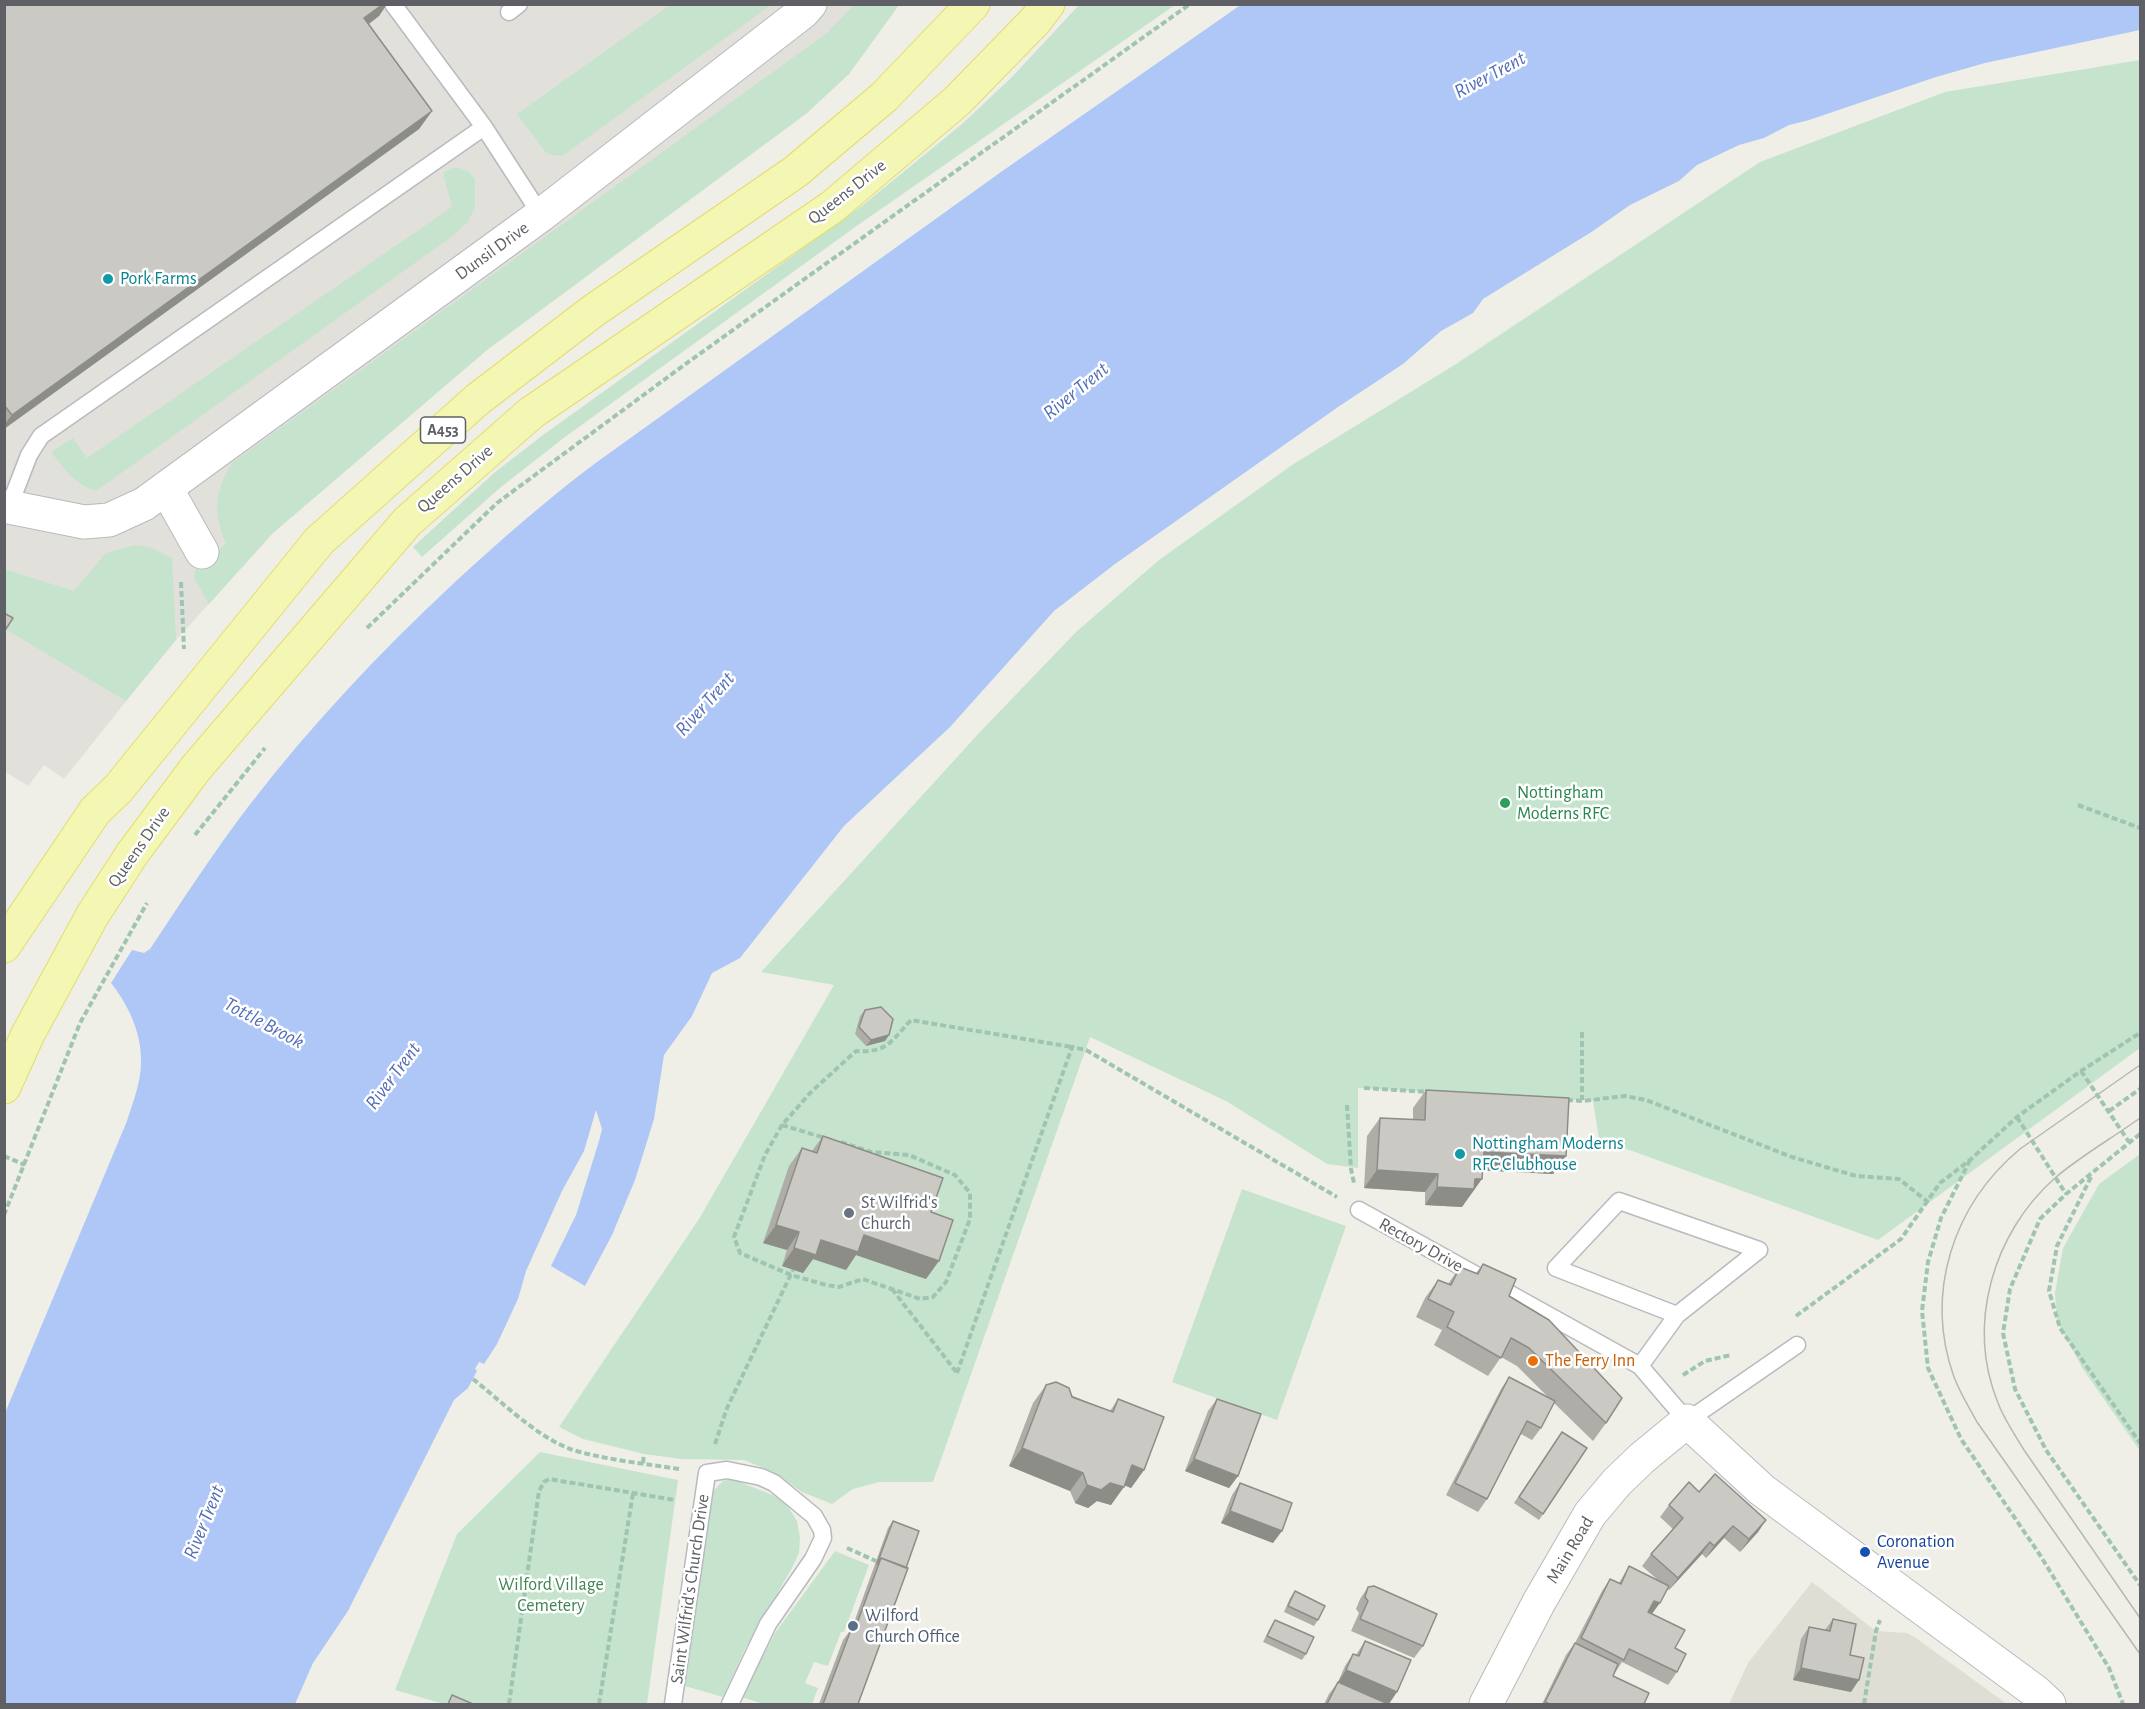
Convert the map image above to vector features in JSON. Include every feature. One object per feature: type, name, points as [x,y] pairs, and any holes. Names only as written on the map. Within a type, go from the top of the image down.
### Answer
[{"type":"main road","name":"A453","points":[[4,946],[95,811],[118,789],[319,541],[478,399],[593,311],[795,172],[884,97],[973,4]]},
{"type":"main road","name":"Queens Drive","points":[[4,1087],[28,1034],[92,916],[132,854],[195,768],[407,522],[531,413],[832,207],[957,101],[1035,21],[1048,4]]},
{"type":"street","name":"Dunsil Drive","points":[[6,505],[84,522],[109,520],[144,504],[541,215],[803,12],[810,4]]},
{"type":"street","points":[[166,488],[202,552]]},
{"type":"street","points":[[1687,1421],[1762,1490],[2036,1692],[2049,1704]]},
{"type":"street","name":"Main Road","points":[[1486,1704],[1539,1602],[1590,1514],[1617,1482],[1642,1458],[1687,1421]]},
{"type":"lane","points":[[393,4],[484,127],[541,215]]},
{"type":"lane","points":[[6,505],[29,454],[41,436],[484,127]]},
{"type":"lane","points":[[1640,1366],[1677,1315],[1759,1250],[1619,1201],[1556,1268],[1677,1315]]},
{"type":"lane","name":"Rectory Drive","points":[[1359,1210],[1640,1366],[1687,1421]]},
{"type":"lane","points":[[1687,1421],[1797,1345]]},
{"type":"lane","points":[[707,1473],[727,1470],[761,1477],[774,1484],[814,1515],[824,1538],[768,1624],[730,1704]]},
{"type":"lane","name":"Saint Wilfrid's Church Drive","points":[[673,1704],[707,1473]]},
{"type":"path","points":[[365,630],[497,503],[691,360],[1190,4]]},
{"type":"path","points":[[186,704],[181,570],[202,552]]},
{"type":"path","points":[[191,840],[266,747]]},
{"type":"path","points":[[2078,805],[2140,828]]},
{"type":"path","points":[[4,1215],[81,1023],[150,898]]},
{"type":"path","points":[[782,1125],[871,1152],[909,1155],[955,1175],[970,1193],[970,1218],[946,1282],[933,1297],[920,1299],[863,1280],[839,1287],[791,1275],[740,1253],[734,1237],[765,1155],[782,1125],[811,1092],[856,1051],[883,1050],[911,1020],[1086,1050],[1359,1210]]},
{"type":"path","points":[[1582,1032],[1582,1101]]},
{"type":"path","points":[[1788,1322],[1901,1239],[1929,1202],[1940,1183],[1970,1160],[2017,1117],[2081,1071],[2140,1034]]},
{"type":"path","points":[[892,1288],[957,1372],[1072,1047]]},
{"type":"path","points":[[2081,1071],[2129,1142]]},
{"type":"path","points":[[1364,1088],[1433,1092]]},
{"type":"path","points":[[2109,1111],[2140,1089]]},
{"type":"path","points":[[1559,1099],[1582,1101],[1625,1096],[1646,1100],[1792,1157],[1856,1176],[1899,1179],[1929,1202]]},
{"type":"path","points":[[1347,1105],[1351,1169],[1359,1210]]},
{"type":"path","points":[[2017,1117],[2066,1194]]},
{"type":"path","points":[[2140,1134],[2066,1194],[2040,1219],[2010,1289],[2003,1333],[2015,1389],[2046,1450],[2140,1585]]},
{"type":"path","points":[[886,1162],[889,1153]]},
{"type":"path","points":[[4,1156],[25,1165]]},
{"type":"path","points":[[1970,1160],[1941,1218],[1928,1262],[1922,1311],[1928,1368],[1961,1439],[2040,1555],[2104,1659],[2123,1704]]},
{"type":"path","points":[[2092,1173],[2057,1246],[2049,1291],[2060,1328],[2140,1443]]},
{"type":"path","points":[[473,1379],[550,1438],[571,1449],[707,1473],[728,1408],[793,1270]]},
{"type":"path","points":[[1662,1391],[1705,1360],[1740,1353]]},
{"type":"path","points":[[643,1463],[644,1454]]},
{"type":"path","points":[[509,1704],[539,1491],[544,1482],[549,1479],[701,1504]]},
{"type":"path","points":[[599,1704],[633,1493]]},
{"type":"path","points":[[1864,1704],[1876,1631],[1893,1587]]},
{"type":"shaded area","points":[[4,5],[899,5],[849,74],[807,113],[487,350],[273,533],[167,650],[64,779],[44,765],[28,786],[4,771]]},
{"type":"shaded area","points":[[1812,1582],[1876,1631],[1907,1633],[1916,1638],[2007,1704],[1729,1704],[1748,1663]]},
{"type":"green space","points":[[670,5],[771,5],[562,156],[547,154],[517,114]]},
{"type":"green space","points":[[854,5],[899,5],[849,74],[807,113],[487,350],[273,533],[209,604],[194,578],[196,568],[226,544],[219,522],[217,502],[232,463],[827,33]]},
{"type":"green space","points":[[1079,5],[1175,5],[858,225],[565,437],[501,487],[422,557],[413,547],[494,473],[543,435],[863,205],[962,124],[1011,78]]},
{"type":"green space","points":[[2140,60],[2140,1048],[1878,1240],[1599,1139],[1593,1101],[1358,1088],[1358,1168],[1327,1164],[1226,1101],[1090,1037],[933,1482],[879,1482],[853,1489],[832,1504],[802,1492],[773,1472],[744,1460],[681,1459],[644,1454],[583,1439],[559,1427],[699,1219],[834,985],[761,972],[980,732],[1076,632],[1159,560],[1292,465],[1456,364],[1760,162],[1945,92]]},
{"type":"green space","points":[[456,167],[468,171],[475,180],[475,207],[468,222],[454,235],[96,491],[76,480],[51,452],[73,438],[87,458],[452,207],[443,173]]},
{"type":"green space","points":[[135,545],[150,547],[172,558],[176,640],[126,701],[5,629],[4,569],[74,591],[106,553]]},
{"type":"green space","points":[[2140,1154],[2140,1451],[2083,1369],[2057,1321],[2055,1293],[2063,1248],[2099,1184]]},
{"type":"green space","points":[[1242,1189],[1346,1226],[1277,1420],[1172,1382]]},
{"type":"green space","name":"Wilford Village Cemetery","points":[[540,1452],[678,1480],[647,1704],[444,1704],[395,1690],[457,1534]]},
{"type":"green space","points":[[732,1479],[778,1497],[787,1505],[797,1521],[800,1537],[799,1553],[792,1568],[746,1647],[723,1697],[685,1686],[713,1491],[723,1481]]},
{"type":"green space","points":[[835,1551],[869,1565],[844,1632],[841,1632],[828,1666],[814,1662],[805,1683],[818,1688],[812,1704],[764,1704],[741,1697],[775,1633]]},
{"type":"water","points":[[1242,4],[2140,4],[2140,30],[1985,63],[1936,77],[1789,125],[1764,138],[1739,145],[1697,165],[1679,181],[1630,205],[1593,231],[1483,299],[1473,313],[1441,331],[1403,364],[1115,564],[1054,611],[950,727],[844,826],[740,958],[712,973],[692,1016],[664,1055],[654,1119],[635,1180],[612,1235],[585,1286],[551,1266],[576,1215],[599,1141],[602,1129],[596,1110],[584,1151],[562,1191],[526,1271],[518,1299],[497,1344],[484,1364],[479,1362],[468,1388],[454,1400],[348,1611],[313,1663],[295,1704],[5,1704],[5,1413],[127,1121],[136,1092],[141,1069],[139,1041],[133,1020],[111,983],[132,950],[144,953],[150,949],[248,807],[347,690],[427,608],[524,520],[597,462],[1001,172]]},
{"type":"building","name":"Pork Farms","points":[[4,4],[383,4],[364,18],[432,111],[12,415],[4,405]]},
{"type":"building","points":[[4,613],[13,618],[4,632]]},
{"type":"building","points":[[881,1007],[893,1019],[889,1035],[871,1040],[859,1027],[865,1010]]},
{"type":"building","name":"Nottingham Moderns RFC Clubhouse","points":[[1426,1090],[1569,1098],[1566,1156],[1484,1152],[1482,1179],[1475,1179],[1474,1189],[1437,1187],[1438,1174],[1377,1170],[1380,1118],[1425,1120]]},
{"type":"building","name":"St Wilfrid's Church","points":[[823,1136],[943,1178],[931,1212],[953,1220],[939,1261],[864,1235],[858,1252],[821,1240],[816,1255],[794,1248],[799,1232],[776,1225],[802,1148],[817,1153]]},
{"type":"building","points":[[1483,1264],[1516,1279],[1509,1296],[1549,1320],[1622,1398],[1606,1423],[1529,1348],[1511,1338],[1501,1358],[1447,1327],[1454,1312],[1428,1299],[1438,1280],[1451,1285],[1460,1267],[1478,1274]]},
{"type":"building","points":[[1509,1377],[1555,1401],[1541,1428],[1527,1421],[1487,1499],[1455,1483]]},
{"type":"building","points":[[1056,1382],[1069,1388],[1072,1397],[1113,1412],[1118,1399],[1164,1417],[1144,1470],[1132,1465],[1124,1487],[1110,1483],[1101,1490],[1087,1485],[1083,1473],[1022,1448],[1046,1385]]},
{"type":"building","points":[[1217,1399],[1261,1414],[1238,1476],[1194,1459]]},
{"type":"building","points":[[1562,1432],[1587,1448],[1543,1514],[1519,1497]]},
{"type":"building","points":[[1715,1474],[1766,1520],[1749,1539],[1733,1526],[1714,1546],[1710,1542],[1678,1578],[1651,1554],[1683,1518],[1669,1505],[1689,1482],[1699,1492]]},
{"type":"building","points":[[1240,1483],[1292,1503],[1282,1531],[1230,1511]]},
{"type":"building","points":[[893,1521],[919,1531],[906,1568],[881,1558],[877,1564]]},
{"type":"building","points":[[881,1558],[908,1568],[858,1704],[823,1704],[852,1627],[855,1629]]},
{"type":"building","points":[[1629,1566],[1669,1586],[1660,1603],[1654,1601],[1648,1612],[1685,1630],[1675,1648],[1686,1654],[1677,1672],[1629,1649],[1624,1660],[1581,1638],[1610,1579],[1621,1584]]},
{"type":"building","points":[[1374,1586],[1437,1614],[1423,1646],[1360,1619],[1368,1601],[1365,1597],[1368,1587]]},
{"type":"building","points":[[1295,1591],[1325,1606],[1318,1620],[1288,1606]]},
{"type":"building","points":[[1833,1619],[1856,1624],[1850,1655],[1864,1658],[1859,1680],[1801,1668],[1809,1627],[1830,1631]]},
{"type":"building","points":[[1275,1620],[1314,1637],[1306,1654],[1267,1636]]},
{"type":"building","points":[[1365,1641],[1411,1660],[1397,1692],[1346,1670],[1353,1654],[1359,1656]]},
{"type":"building","points":[[1575,1643],[1618,1664],[1613,1676],[1649,1693],[1644,1704],[1550,1704],[1545,1702]]},
{"type":"building","points":[[1338,1682],[1386,1703],[1327,1704]]},
{"type":"building","points":[[452,1695],[473,1704],[448,1704]]},
{"type":"tram line","points":[[2140,1065],[2020,1149],[1997,1171],[1977,1196],[1962,1224],[1951,1252],[1944,1283],[1942,1314],[1945,1345],[1954,1377],[1977,1422],[2140,1654]]},
{"type":"tram line","points":[[2140,1118],[2055,1178],[2033,1200],[2015,1225],[2001,1253],[1991,1282],[1986,1312],[1985,1342],[1989,1373],[2006,1421],[2140,1618]]},
{"type":"place","name":"Pork Farms","points":[[108,279]]},
{"type":"place","name":"Nottingham Moderns RFC","points":[[1505,803]]},
{"type":"place","name":"Nottingham Moderns RFC Clubhouse","points":[[1460,1154]]},
{"type":"place","name":"St Wilfrid's Church","points":[[849,1213]]},
{"type":"place","name":"The Ferry Inn","points":[[1533,1361]]},
{"type":"place","name":"Coronation Avenue","points":[[1865,1552]]},
{"type":"place","name":"Wilford Church Office","points":[[853,1626]]},
{"type":"water label","name":"River Trent","points":[[1490,75]]},
{"type":"water label","name":"River Trent","points":[[1076,391]]},
{"type":"water label","name":"River Trent","points":[[705,704]]},
{"type":"water label","name":"Tottle Brook","points":[[264,1023]]},
{"type":"water label","name":"River Trent","points":[[393,1076]]},
{"type":"water label","name":"River Trent","points":[[204,1522]]}]
